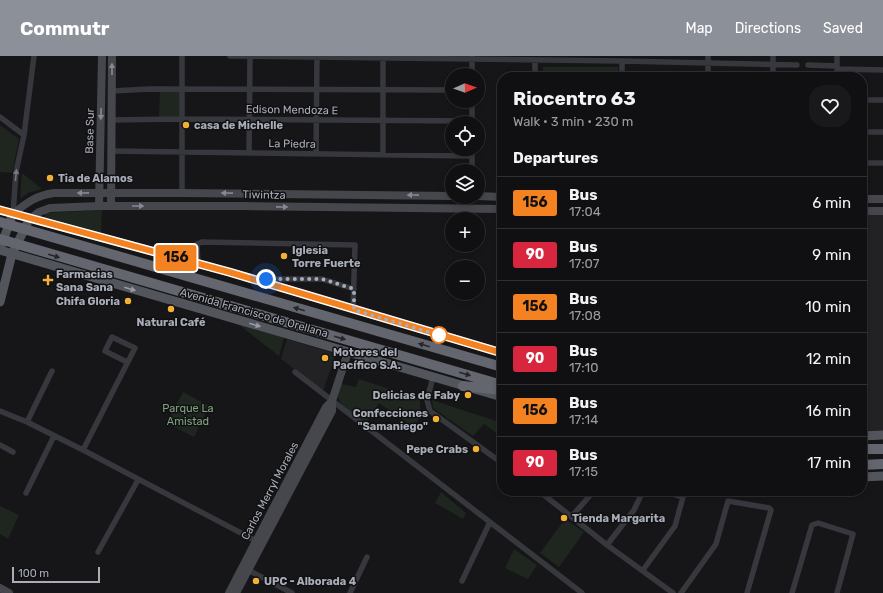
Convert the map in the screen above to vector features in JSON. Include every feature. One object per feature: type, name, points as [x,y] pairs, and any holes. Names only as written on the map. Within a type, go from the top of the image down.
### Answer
[{"type":"highway","name":"Avenida Francisco de Orellana","points":[[4,223],[497,366]]},
{"type":"highway","name":"Avenida Francisco de Orellana","points":[[1,245],[497,384]]},
{"type":"highway","points":[[463,386],[497,389]]},
{"type":"highway","points":[[867,449],[883,448]]},
{"type":"highway","points":[[867,465],[883,464]]},
{"type":"main road","points":[[0,210],[252,279],[497,352]]},
{"type":"main road","points":[[1,245],[4,223],[13,214]]},
{"type":"main road","points":[[0,302],[14,249],[30,219]]},
{"type":"main road","name":"Avenida Francisco de Orellana","points":[[14,249],[348,352],[497,396]]},
{"type":"main road","points":[[867,436],[883,435]]},
{"type":"main road","points":[[867,476],[883,476]]},
{"type":"street","points":[[13,214],[16,172],[24,135],[34,56]]},
{"type":"street","name":"Base Sur","points":[[99,206],[102,56]]},
{"type":"street","name":"Base Sur","points":[[111,206],[112,56]]},
{"type":"street","points":[[182,56],[182,193]]},
{"type":"street","points":[[230,56],[472,58],[797,65]]},
{"type":"street","points":[[249,153],[250,56]]},
{"type":"street","points":[[316,154],[317,56]]},
{"type":"street","points":[[708,56],[708,72]]},
{"type":"street","points":[[773,72],[774,56]]},
{"type":"street","points":[[837,56],[837,72]]},
{"type":"street","points":[[383,155],[384,58]]},
{"type":"street","points":[[535,60],[535,72]]},
{"type":"street","points":[[622,61],[622,72]]},
{"type":"street","points":[[808,65],[883,70]]},
{"type":"street","points":[[112,91],[182,89],[445,90]]},
{"type":"street","points":[[867,100],[883,100]]},
{"type":"street","points":[[0,117],[24,135]]},
{"type":"street","name":"Edison Mendoza E","points":[[112,120],[250,119],[445,122]]},
{"type":"street","points":[[867,132],[883,132]]},
{"type":"street","name":"La Piedra","points":[[112,151],[445,156]]},
{"type":"street","points":[[472,156],[472,164]]},
{"type":"street","points":[[867,163],[883,163]]},
{"type":"street","name":"Tiwintza","points":[[13,214],[28,202],[46,194],[182,193],[445,196]]},
{"type":"street","points":[[485,196],[497,197]]},
{"type":"street","points":[[867,199],[883,199]]},
{"type":"street","name":"Tiwintza","points":[[30,219],[39,212],[50,208],[99,206],[497,209]]},
{"type":"street","points":[[867,211],[883,211]]},
{"type":"street","points":[[198,264],[197,245],[202,242],[355,245],[354,310]]},
{"type":"street","points":[[252,279],[322,279],[354,289]]},
{"type":"street","points":[[83,450],[127,362],[134,348],[112,337],[105,351],[127,362]]},
{"type":"street","name":"Carlos Merryl Morales","points":[[236,593],[259,542],[332,411],[332,401],[348,352]]},
{"type":"street","points":[[27,422],[52,371]]},
{"type":"street","points":[[295,372],[582,593]]},
{"type":"street","points":[[433,377],[427,400],[430,410],[497,459]]},
{"type":"street","points":[[0,411],[27,422],[83,450],[259,542]]},
{"type":"street","points":[[26,492],[54,436]]},
{"type":"street","points":[[0,445],[13,452]]},
{"type":"street","points":[[98,552],[138,480]]},
{"type":"street","points":[[546,496],[607,545],[674,593]]},
{"type":"street","points":[[572,516],[590,496]]},
{"type":"street","points":[[607,545],[634,510],[641,496]]},
{"type":"street","points":[[643,570],[675,526],[683,497],[680,496]]},
{"type":"street","points":[[681,593],[716,544],[728,501],[769,508],[771,510],[746,593]]},
{"type":"street","points":[[462,581],[490,522]]},
{"type":"street","points":[[792,593],[812,525],[818,523],[853,534],[837,593]]},
{"type":"street","points":[[350,593],[367,557]]},
{"type":"street","points":[[246,569],[292,593]]},
{"type":"street","name":"Carlos Merryl Morales","points":[[229,593],[246,569]]},
{"type":"street","points":[[0,588],[9,593]]},
{"type":"shaded area","points":[[867,212],[883,212],[883,435],[867,436]]},
{"type":"shaded area","points":[[287,339],[336,354],[323,391],[281,359]]},
{"type":"green space","points":[[543,67],[618,67],[618,72],[543,72]]},
{"type":"green space","points":[[160,89],[180,90],[180,119],[159,118]]},
{"type":"green space","points":[[0,125],[19,139],[12,173],[0,172]]},
{"type":"green space","points":[[22,173],[42,189],[28,193],[20,199]]},
{"type":"green space","points":[[102,210],[101,233],[44,217],[46,213]]},
{"type":"green space","points":[[234,321],[284,338],[279,356]]},
{"type":"green space","points":[[359,379],[420,399],[420,410],[424,413],[413,427],[379,403],[366,423],[345,408],[338,396],[341,384],[356,387]]},
{"type":"green space","name":"Parque La Amistad","points":[[183,392],[209,406],[194,437],[167,423]]},
{"type":"green space","points":[[432,400],[497,421],[497,433],[484,424],[473,436],[433,408]]},
{"type":"green space","points":[[441,492],[466,513],[463,519],[435,503]]},
{"type":"green space","points":[[0,506],[19,515],[8,539],[0,534]]},
{"type":"green space","points":[[565,519],[584,532],[559,567],[540,553]]},
{"type":"green space","points":[[514,549],[537,565],[528,579],[505,568]]},
{"type":"bus line","name":"156","points":[[0,210],[229,272],[497,352]]},
{"type":"place","name":"casa de Michelle","points":[[186,125]]},
{"type":"place","name":"Tia de Alamos","points":[[50,178]]},
{"type":"place","name":"Iglesia Torre Fuerte","points":[[284,256]]},
{"type":"place","name":"Farmacias Sana Sana","points":[[48,280]]},
{"type":"place","name":"Chifa Gloria","points":[[128,301]]},
{"type":"place","name":"Natural Café","points":[[171,309]]},
{"type":"place","name":"Motores del Pacífico S.A.","points":[[325,358]]},
{"type":"place","name":"Delicias de Faby","points":[[468,395]]},
{"type":"place","name":"Confecciones \"Samaniego\"","points":[[436,419]]},
{"type":"place","name":"Pepe Crabs","points":[[476,449]]},
{"type":"place","name":"Tienda Margarita","points":[[564,518]]},
{"type":"place","name":"UPC - Alborada 4","points":[[256,581]]},
{"type":"route","points":[[266,279],[329,280],[354,289],[354,310],[442,336],[439,335]]}]
